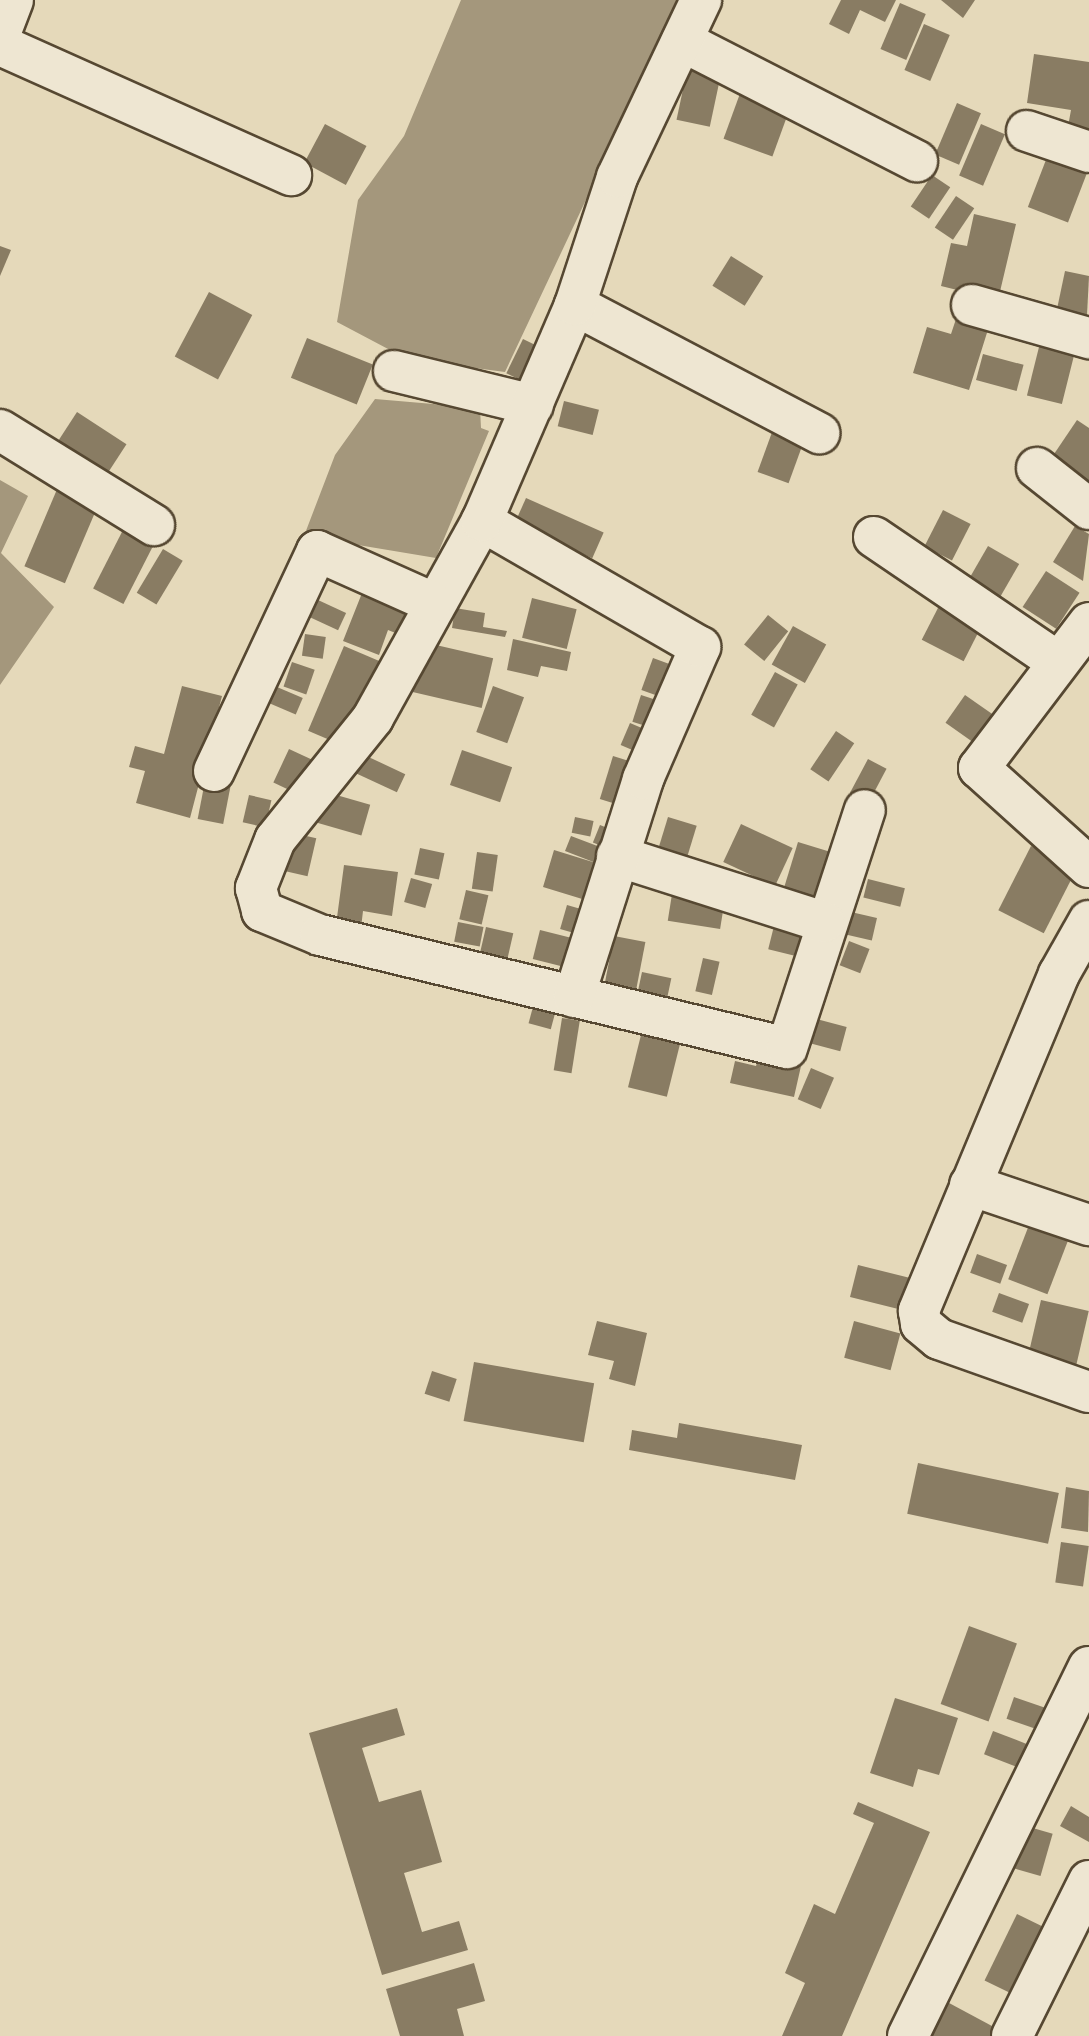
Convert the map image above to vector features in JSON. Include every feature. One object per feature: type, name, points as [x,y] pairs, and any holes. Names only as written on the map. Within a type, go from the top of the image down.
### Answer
[{"type":"street","points":[[0,34],[13,0]]},
{"type":"street","points":[[701,0],[617,177],[575,305],[482,521],[431,602],[373,718],[275,840],[256,888],[262,911],[320,935],[787,1048],[824,922],[865,810]]},
{"type":"street","points":[[682,41],[917,161]]},
{"type":"street","points":[[0,45],[291,175]]},
{"type":"street","points":[[1027,131],[1089,152]]},
{"type":"street","points":[[575,305],[819,433]]},
{"type":"street","points":[[972,305],[1089,338]]},
{"type":"street","points":[[394,371],[533,405]]},
{"type":"street","points":[[0,430],[154,525]]},
{"type":"street","points":[[1037,468],[1089,509]]},
{"type":"street","points":[[482,521],[700,647],[617,856],[574,997]]},
{"type":"street","points":[[874,537],[1058,662]]},
{"type":"street","points":[[214,771],[317,551],[431,602]]},
{"type":"street","points":[[1089,623],[979,768],[1089,867]]},
{"type":"street","points":[[617,856],[824,922]]},
{"type":"street","points":[[1089,921],[1059,974],[919,1311],[921,1324],[939,1339],[1089,1392]]},
{"type":"street","points":[[970,1185],[1089,1225]]},
{"type":"street","points":[[908,2036],[1089,1667]]},
{"type":"street","points":[[1012,2036],[1089,1881]]},
{"type":"shaded area","points":[[461,0],[680,0],[505,372],[407,359],[337,322],[358,200],[404,136]]},
{"type":"shaded area","points":[[375,399],[480,408],[481,428],[489,431],[436,558],[304,536],[335,455]]},
{"type":"shaded area","points":[[0,480],[28,496],[1,553],[54,607],[0,685]]},
{"type":"building","points":[[841,0],[896,0],[885,22],[860,10],[849,34],[829,24]]},
{"type":"building","points":[[941,0],[975,0],[963,18]]},
{"type":"building","points":[[900,3],[926,14],[906,60],[880,49]]},
{"type":"building","points":[[924,24],[950,35],[930,81],[904,70]]},
{"type":"building","points":[[1034,54],[1089,62],[1089,135],[1067,132],[1071,110],[1027,103]]},
{"type":"building","points":[[689,61],[722,68],[710,127],[677,120]]},
{"type":"building","points":[[742,88],[791,106],[772,157],[724,139]]},
{"type":"building","points":[[957,103],[981,113],[959,165],[935,155]]},
{"type":"building","points":[[325,124],[366,146],[346,185],[304,163]]},
{"type":"building","points":[[981,124],[1005,134],[983,186],[959,176]]},
{"type":"building","points":[[1049,152],[1089,167],[1068,222],[1028,207]]},
{"type":"building","points":[[932,175],[950,187],[929,219],[911,207]]},
{"type":"building","points":[[956,196],[974,208],[953,240],[935,228]]},
{"type":"building","points":[[974,214],[1016,224],[998,300],[941,286],[951,243],[967,246]]},
{"type":"building","points":[[0,246],[11,250],[0,276]]},
{"type":"building","points":[[731,256],[763,276],[745,306],[712,286]]},
{"type":"building","points":[[1065,271],[1089,276],[1087,315],[1057,309]]},
{"type":"building","points":[[209,292],[252,315],[218,379],[175,356]]},
{"type":"building","points":[[959,310],[991,320],[969,390],[913,373],[927,327],[951,334]]},
{"type":"building","points":[[307,338],[373,365],[357,404],[291,378]]},
{"type":"building","points":[[523,339],[548,351],[532,385],[506,373]]},
{"type":"building","points":[[1040,343],[1075,352],[1062,404],[1027,395]]},
{"type":"building","points":[[983,354],[1024,365],[1017,391],[976,380]]},
{"type":"building","points":[[564,401],[599,410],[593,435],[558,426]]},
{"type":"building","points":[[77,412],[126,444],[105,478],[55,446]]},
{"type":"building","points":[[1077,420],[1089,428],[1089,486],[1050,460]]},
{"type":"building","points":[[775,424],[806,435],[789,483],[758,472]]},
{"type":"building","points":[[58,487],[99,504],[65,583],[24,566]]},
{"type":"building","points":[[526,498],[604,533],[592,558],[515,524]]},
{"type":"building","points":[[943,510],[971,524],[952,561],[924,547]]},
{"type":"building","points":[[1075,526],[1089,534],[1083,581],[1053,562]]},
{"type":"building","points":[[124,528],[154,543],[123,604],[93,589]]},
{"type":"building","points":[[988,546],[1019,564],[997,603],[966,585]]},
{"type":"building","points":[[163,549],[183,561],[156,605],[137,593]]},
{"type":"building","points":[[1046,571],[1080,593],[1056,629],[1023,607]]},
{"type":"building","points":[[364,588],[418,609],[408,638],[388,630],[379,655],[343,641]]},
{"type":"building","points":[[532,598],[577,609],[567,649],[522,638]]},
{"type":"building","points":[[318,600],[346,613],[338,630],[310,617]]},
{"type":"building","points":[[939,606],[981,627],[964,661],[922,640]]},
{"type":"building","points":[[455,608],[485,613],[483,627],[507,631],[505,637],[452,628]]},
{"type":"building","points":[[768,615],[788,631],[764,661],[744,645]]},
{"type":"building","points":[[793,626],[826,644],[805,683],[772,664]]},
{"type":"building","points":[[305,634],[326,637],[323,659],[302,656]]},
{"type":"building","points":[[513,639],[571,652],[567,671],[541,666],[538,677],[507,670]]},
{"type":"building","points":[[423,642],[493,658],[482,708],[412,692]]},
{"type":"building","points":[[344,646],[385,663],[349,748],[308,731]]},
{"type":"building","points":[[653,658],[680,668],[669,700],[641,690]]},
{"type":"building","points":[[292,662],[315,670],[306,694],[284,687]]},
{"type":"building","points":[[775,672],[798,685],[774,727],[751,715]]},
{"type":"building","points":[[182,686],[222,696],[190,818],[136,803],[145,771],[129,767],[135,746],[164,754]]},
{"type":"building","points":[[493,686],[524,697],[507,743],[476,732]]},
{"type":"building","points":[[277,687],[303,698],[296,715],[270,704]]},
{"type":"building","points":[[641,695],[665,703],[656,729],[632,722]]},
{"type":"building","points":[[965,695],[994,715],[974,743],[945,723]]},
{"type":"building","points":[[630,723],[651,732],[642,754],[621,745]]},
{"type":"building","points":[[836,731],[854,743],[829,781],[810,769]]},
{"type":"building","points":[[289,749],[317,762],[301,796],[273,783]]},
{"type":"building","points":[[462,750],[512,767],[500,802],[450,785]]},
{"type":"building","points":[[360,753],[405,774],[397,792],[352,771]]},
{"type":"building","points":[[613,756],[633,762],[620,805],[600,799]]},
{"type":"building","points":[[868,759],[887,769],[869,802],[850,793]]},
{"type":"building","points":[[207,771],[233,776],[223,824],[198,819]]},
{"type":"building","points":[[326,792],[370,805],[361,835],[317,823]]},
{"type":"building","points":[[249,795],[271,800],[265,827],[243,822]]},
{"type":"building","points":[[575,817],[594,821],[590,837],[572,833]]},
{"type":"building","points":[[668,817],[697,826],[684,866],[656,857]]},
{"type":"building","points":[[741,824],[793,848],[775,886],[723,862]]},
{"type":"building","points":[[600,825],[620,833],[613,851],[593,843]]},
{"type":"building","points":[[289,832],[316,838],[308,876],[280,870]]},
{"type":"building","points":[[571,836],[608,850],[592,902],[543,887],[554,850],[596,863],[565,851]]},
{"type":"building","points":[[798,842],[837,854],[820,910],[781,898]]},
{"type":"building","points":[[1031,846],[1076,869],[1044,933],[998,910]]},
{"type":"building","points":[[420,848],[444,853],[439,880],[414,874]]},
{"type":"building","points":[[477,852],[498,855],[493,892],[472,889]]},
{"type":"building","points":[[344,865],[398,872],[392,916],[363,911],[361,928],[336,925]]},
{"type":"building","points":[[411,878],[432,884],[425,908],[404,902]]},
{"type":"building","points":[[868,879],[905,888],[900,907],[863,897]]},
{"type":"building","points":[[466,890],[488,895],[482,924],[459,919]]},
{"type":"building","points":[[672,894],[724,902],[720,929],[668,921]]},
{"type":"building","points":[[567,905],[584,910],[577,934],[560,929]]},
{"type":"building","points":[[838,909],[877,918],[872,940],[833,931]]},
{"type":"building","points":[[458,922],[484,927],[480,947],[454,942]]},
{"type":"building","points":[[775,922],[816,932],[809,959],[768,949]]},
{"type":"building","points":[[486,927],[513,933],[508,958],[480,951]]},
{"type":"building","points":[[540,930],[579,940],[572,969],[533,959]]},
{"type":"building","points":[[614,936],[645,942],[634,1003],[602,997]]},
{"type":"building","points":[[849,941],[870,949],[860,973],[840,965]]},
{"type":"building","points":[[703,958],[720,962],[712,995],[695,991]]},
{"type":"building","points":[[642,972],[671,978],[666,1006],[636,999]]},
{"type":"building","points":[[534,1003],[556,1009],[551,1029],[529,1023]]},
{"type":"building","points":[[809,1017],[847,1027],[840,1051],[803,1041]]},
{"type":"building","points":[[562,1018],[580,1021],[571,1073],[554,1070]]},
{"type":"building","points":[[643,1027],[682,1037],[667,1097],[628,1087]]},
{"type":"building","points":[[759,1056],[801,1066],[794,1097],[730,1083],[735,1061],[756,1066]]},
{"type":"building","points":[[811,1068],[834,1078],[821,1109],[798,1099]]},
{"type":"building","points":[[1029,1225],[1068,1240],[1047,1294],[1008,1279]]},
{"type":"building","points":[[977,1254],[1007,1265],[1000,1284],[970,1273]]},
{"type":"building","points":[[858,1265],[914,1279],[906,1311],[850,1297]]},
{"type":"building","points":[[999,1293],[1029,1304],[1022,1323],[992,1312]]},
{"type":"building","points":[[1041,1300],[1089,1311],[1075,1371],[1027,1360]]},
{"type":"building","points":[[597,1321],[647,1333],[635,1386],[609,1379],[614,1361],[588,1355]]},
{"type":"building","points":[[854,1321],[900,1333],[891,1370],[844,1358]]},
{"type":"building","points":[[474,1362],[594,1383],[584,1442],[464,1421]]},
{"type":"building","points":[[432,1371],[457,1379],[449,1402],[425,1394]]},
{"type":"building","points":[[679,1423],[802,1445],[795,1480],[629,1450],[632,1430],[677,1438]]},
{"type":"building","points":[[918,1463],[1059,1493],[1048,1544],[907,1514]]},
{"type":"building","points":[[1066,1487],[1089,1491],[1088,1532],[1061,1528]]},
{"type":"building","points":[[1061,1542],[1089,1546],[1083,1586],[1055,1583]]},
{"type":"building","points":[[969,1626],[1017,1643],[989,1721],[941,1704]]},
{"type":"building","points":[[1014,1697],[1048,1709],[1041,1730],[1007,1719]]},
{"type":"building","points":[[895,1698],[958,1718],[939,1775],[918,1769],[913,1787],[870,1773]]},
{"type":"building","points":[[397,1708],[405,1735],[362,1748],[379,1802],[421,1790],[442,1862],[404,1873],[422,1932],[459,1921],[468,1950],[382,1975],[309,1733]]},
{"type":"building","points":[[993,1731],[1027,1744],[1018,1767],[984,1754]]},
{"type":"building","points":[[858,1802],[930,1832],[842,2036],[782,2036],[805,1983],[785,1973],[814,1904],[835,1914],[874,1823],[853,1814]]},
{"type":"building","points":[[1071,1806],[1089,1817],[1089,1842],[1060,1826]]},
{"type":"building","points":[[1019,1824],[1053,1834],[1041,1876],[1007,1866]]},
{"type":"building","points":[[1017,1914],[1054,1932],[1021,1998],[985,1981]]},
{"type":"building","points":[[474,1963],[485,2001],[457,2009],[464,2036],[400,2036],[386,1989]]},
{"type":"building","points":[[936,1996],[1005,2033],[1003,2036],[929,2036]]}]
